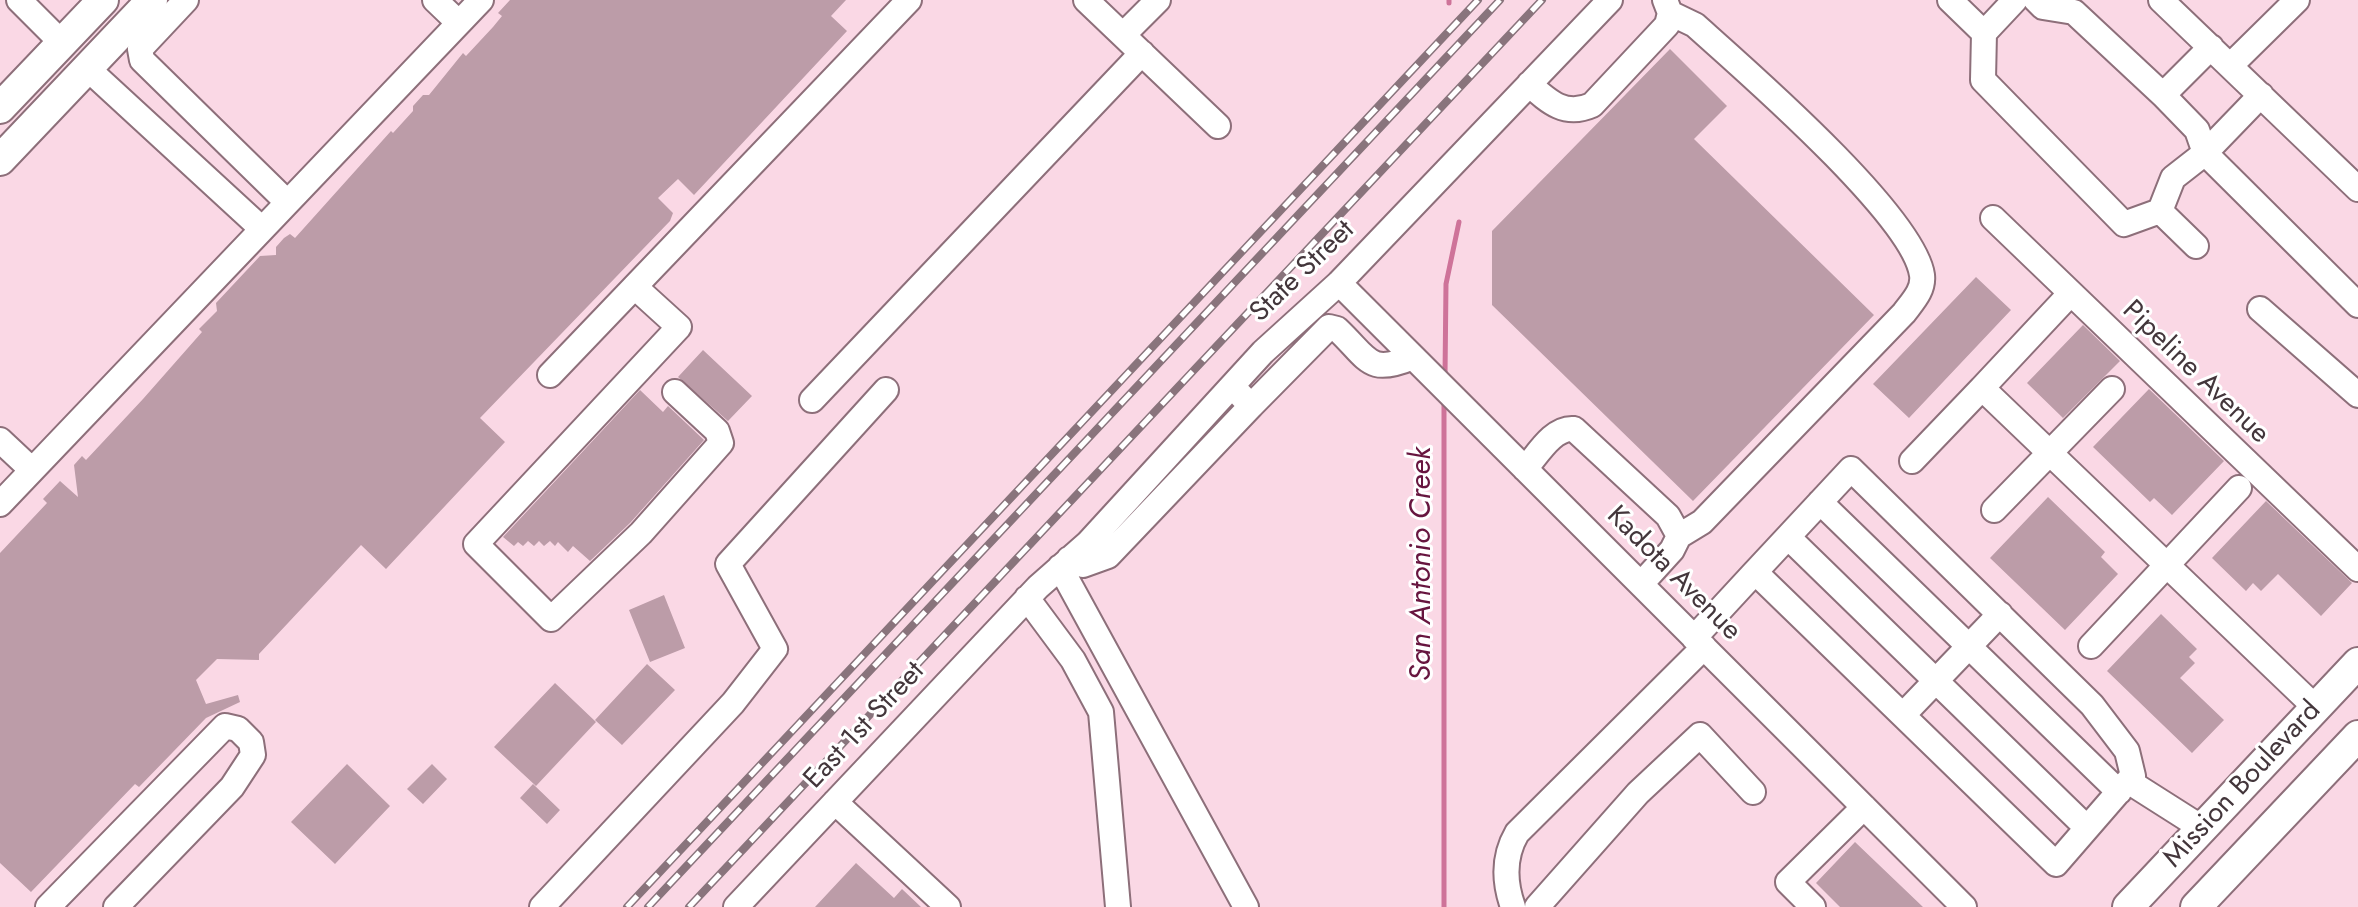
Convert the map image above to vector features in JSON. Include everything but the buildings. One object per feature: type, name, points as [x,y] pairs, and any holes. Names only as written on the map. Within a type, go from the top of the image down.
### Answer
[{"type":"main road","points":[[0,108],[103,0]]},
{"type":"main road","points":[[0,160],[152,0]]},
{"type":"main road","name":"Mission Boulevard","points":[[2128,907],[2358,663]]},
{"type":"main road","points":[[2196,907],[2358,736]]},
{"type":"street","points":[[19,0],[62,43]]},
{"type":"street","points":[[186,0],[140,49],[142,60],[287,202]]},
{"type":"street","points":[[435,0],[459,23]]},
{"type":"street","points":[[0,504],[481,0]]},
{"type":"street","points":[[550,375],[909,0]]},
{"type":"street","points":[[1086,0],[1218,126]]},
{"type":"street","points":[[1123,35],[1158,0]]},
{"type":"street","name":"State Street","points":[[1032,593],[1125,502],[1263,352],[1339,283],[1610,0]]},
{"type":"street","points":[[1950,0],[1984,33]]},
{"type":"street","points":[[2015,0],[1984,33],[1983,80],[2124,224],[2160,211],[2173,178],[2205,153],[2261,95]]},
{"type":"street","points":[[2036,0],[2043,7],[2074,12],[2163,95],[2197,130],[2205,153],[2358,305]]},
{"type":"street","points":[[2161,0],[2358,189]]},
{"type":"street","points":[[2230,66],[2297,0]]},
{"type":"street","points":[[1529,84],[1562,109],[1577,112],[1592,105],[1658,36],[1668,6],[1695,25],[1842,162],[1908,242],[1922,275],[1920,292],[1904,313],[1702,522],[1679,536],[1672,550],[1641,584]]},
{"type":"street","points":[[2163,95],[2211,47]]},
{"type":"street","points":[[812,400],[1142,53]]},
{"type":"street","points":[[87,68],[262,229]]},
{"type":"street","points":[[2160,211],[2196,246]]},
{"type":"street","name":"Pipeline Avenue","points":[[1993,218],[2358,569]]},
{"type":"street","name":"Kadota Avenue","points":[[1339,283],[1964,907]]},
{"type":"street","points":[[635,287],[679,327],[476,544],[551,619],[641,533],[721,443],[717,431],[675,392]]},
{"type":"street","points":[[1912,461],[2070,294]]},
{"type":"street","points":[[2260,309],[2358,395]]},
{"type":"street","points":[[1064,563],[1083,565],[1108,556],[1329,327],[1337,329],[1378,367],[1422,366]]},
{"type":"street","points":[[1232,386],[1251,406]]},
{"type":"street","points":[[1982,388],[2316,708]]},
{"type":"street","points":[[1994,510],[2112,389]]},
{"type":"street","points":[[542,907],[733,703],[775,649],[728,564],[886,390]]},
{"type":"street","points":[[1525,469],[1555,434],[1564,428],[1574,429],[1668,516],[1679,536]]},
{"type":"street","points":[[0,440],[32,470]]},
{"type":"street","points":[[1161,463],[1181,481]]},
{"type":"street","points":[[1513,907],[1506,888],[1508,848],[1517,833],[1699,642],[1755,572],[1851,469],[2092,705],[2127,751],[2133,776],[2056,864],[1755,572]]},
{"type":"street","points":[[2091,646],[2239,488]]},
{"type":"street","points":[[1125,502],[1143,520]]},
{"type":"street","points":[[1820,502],[1969,646],[2124,787],[2202,828]]},
{"type":"street","points":[[1788,537],[2087,828]]},
{"type":"street","points":[[1064,563],[1246,907]]},
{"type":"street","points":[[1032,593],[1101,712],[1118,907]]},
{"type":"street","name":"East 1st Street","points":[[736,907],[1032,593]]},
{"type":"street","points":[[1903,715],[2000,614]]},
{"type":"street","points":[[48,907],[214,736],[225,726],[238,729],[251,742],[253,755],[232,787],[116,907]]},
{"type":"street","points":[[1537,907],[1638,793],[1700,735],[1753,792]]},
{"type":"street","points":[[835,802],[948,907]]},
{"type":"street","points":[[1813,907],[1788,882],[1864,807]]},
{"type":"waterway","name":"San Antonio Creek","points":[[1445,375],[1446,284],[1459,222]]},
{"type":"waterway","name":"San Antonio Creek","points":[[1444,401],[1444,907]]},
{"type":"railway","points":[[627,907],[1478,0]]},
{"type":"railway","points":[[648,907],[1500,0]]},
{"type":"railway","points":[[689,907],[1542,0]]}]
